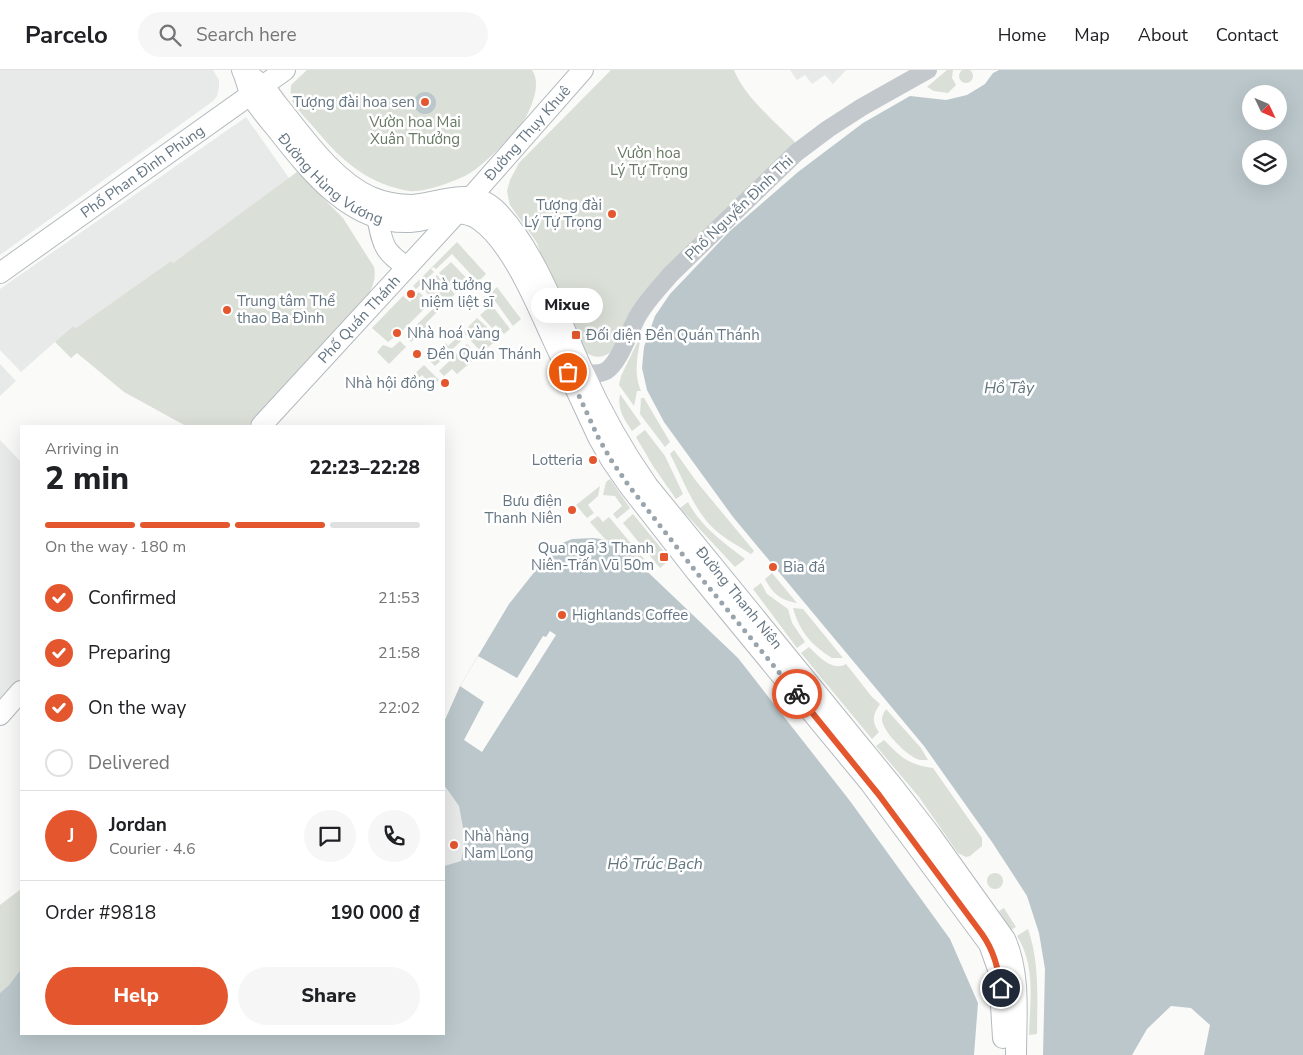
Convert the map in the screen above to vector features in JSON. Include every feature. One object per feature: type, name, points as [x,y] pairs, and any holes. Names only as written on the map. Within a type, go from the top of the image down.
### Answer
[{"type":"main road","name":"Phố Phan Đình Phùng","points":[[0,273],[285,70]]},
{"type":"main road","name":"Đường Hùng Vương","points":[[242,71],[257,90],[318,154],[340,175],[371,197],[411,205],[458,196],[471,197]]},
{"type":"main road","name":"Đường Thụy Khuê","points":[[457,213],[571,74]]},
{"type":"main road","name":"Đường Hùng Vương","points":[[257,90],[291,148],[328,188],[344,201],[377,217],[391,221],[410,222],[457,213]]},
{"type":"main road","name":"Đường Thanh Niên","points":[[471,197],[485,202],[496,210],[524,246],[562,322],[583,372],[614,435],[648,486],[892,785],[930,834],[1005,939],[1010,950],[1015,974],[1016,1055]]},
{"type":"main road","name":"Đường Thanh Niên","points":[[457,213],[472,215],[481,221],[513,260],[530,291],[598,437],[629,486],[697,573],[870,783],[988,944],[999,972],[1003,1055]]},
{"type":"main road","name":"Phố Quán Thánh","points":[[262,425],[457,213]]},
{"type":"main road","points":[[377,217],[386,250],[392,257],[408,267]]},
{"type":"main road","points":[[0,715],[20,693]]},
{"type":"street","name":"Phố Nguyễn Đình Thi","points":[[583,372],[598,374],[611,366],[620,353],[639,313],[653,294],[671,274],[796,153],[862,107],[928,70]]},
{"type":"shaded area","points":[[0,70],[213,70],[219,80],[219,88],[217,96],[213,101],[0,255]]},
{"type":"shaded area","points":[[790,70],[846,70],[833,84],[825,75],[812,84],[805,75],[797,80]]},
{"type":"shaded area","points":[[246,117],[289,178],[173,263],[171,261],[76,328],[73,326],[21,372],[0,350],[0,289]]},
{"type":"shaded area","points":[[0,364],[16,381],[0,396]]},
{"type":"shaded area","points":[[0,440],[20,461],[20,679],[0,702]]},
{"type":"shaded area","points":[[445,786],[459,806],[465,839],[461,861],[445,866]]},
{"type":"green space","points":[[966,69],[971,71],[973,76],[971,81],[966,83],[961,81],[959,76],[961,71]]},
{"type":"green space","name":"Vườn hoa Mai Xuân Thưởng","points":[[307,70],[532,70],[535,75],[536,87],[526,117],[509,139],[492,156],[470,173],[449,183],[423,190],[409,191],[372,179],[351,165],[332,148],[294,104],[291,98],[291,85]]},
{"type":"green space","name":"Vườn hoa Lý Tự Trọng","points":[[611,70],[734,70],[752,99],[795,142],[795,145],[611,352],[597,357],[584,351],[544,264],[537,243],[510,205],[507,191],[510,180],[519,163]]},
{"type":"green space","points":[[947,70],[953,70],[952,78],[956,85],[948,93],[934,91],[927,87]]},
{"type":"green space","name":"Trung tâm Thể thao Ba Đình","points":[[297,172],[343,218],[374,267],[375,274],[369,293],[249,425],[184,425],[124,392],[77,353],[71,358],[55,342],[73,326],[76,328],[171,261],[173,263]]},
{"type":"green space","points":[[457,242],[486,274],[478,282],[452,254],[436,269],[433,267],[431,269],[434,272],[416,289],[413,286]]},
{"type":"green space","points":[[451,262],[474,286],[469,290],[464,285],[458,292],[439,273]]},
{"type":"green space","points":[[437,275],[455,294],[441,308],[423,289]]},
{"type":"green space","points":[[497,287],[521,319],[513,326],[490,294]]},
{"type":"green space","points":[[419,292],[430,303],[401,332],[397,328],[392,333],[396,336],[388,342],[372,328],[403,296],[410,302]]},
{"type":"green space","points":[[487,299],[510,329],[504,334],[496,325],[492,328],[480,315],[487,309],[482,304]]},
{"type":"green space","points":[[434,308],[438,311],[426,323],[428,325],[411,342],[405,336]]},
{"type":"green space","points":[[477,318],[490,330],[486,334],[494,342],[482,353],[463,332]]},
{"type":"green space","points":[[460,335],[463,339],[435,366],[429,360],[446,343],[448,346]]},
{"type":"green space","points":[[641,335],[637,377],[641,391],[637,391],[634,406],[619,385],[621,376]]},
{"type":"green space","points":[[400,341],[406,347],[389,364],[377,352],[383,345],[392,348]]},
{"type":"green space","points":[[467,344],[478,356],[457,374],[452,369],[444,376],[439,371]]},
{"type":"green space","points":[[424,365],[439,380],[432,386],[422,375],[410,386],[406,382]]},
{"type":"green space","points":[[620,394],[641,424],[632,431],[620,409]]},
{"type":"green space","points":[[641,398],[644,398],[670,442],[665,447],[640,414]]},
{"type":"green space","points":[[645,430],[665,456],[683,494],[676,499],[636,437]]},
{"type":"green space","points":[[674,450],[696,481],[754,551],[751,554],[729,541],[710,525],[704,517],[693,500],[670,454]]},
{"type":"green space","points":[[610,479],[630,508],[617,519],[613,514],[622,506],[615,496],[603,495],[606,482]]},
{"type":"green space","points":[[600,486],[598,496],[588,505],[594,513],[587,518],[576,505]]},
{"type":"green space","points":[[688,502],[706,527],[745,559],[735,567],[680,508]]},
{"type":"green space","points":[[633,514],[670,559],[660,568],[623,523]]},
{"type":"green space","points":[[598,516],[603,522],[609,517],[649,565],[646,568],[615,543],[605,539],[590,522]]},
{"type":"green space","points":[[772,573],[797,603],[778,596],[771,589],[765,579]]},
{"type":"green space","points":[[761,583],[767,594],[788,609],[792,623],[805,642],[797,648],[753,589]]},
{"type":"green space","points":[[793,608],[803,609],[843,658],[832,658],[812,643],[799,624]]},
{"type":"green space","points":[[809,647],[831,665],[841,666],[846,664],[872,697],[880,704],[874,718],[879,732],[872,739],[801,653]]},
{"type":"green space","points":[[886,709],[921,748],[928,760],[920,760],[910,755],[903,750],[887,731],[882,720]]},
{"type":"green space","points":[[884,740],[911,762],[933,768],[982,838],[982,846],[970,856],[966,857],[958,853],[919,797],[876,746]]},
{"type":"green space","points":[[992,873],[998,873],[1003,878],[1001,887],[992,889],[987,884],[987,878]]},
{"type":"green space","points":[[20,890],[20,970],[0,993],[0,905]]},
{"type":"green space","points":[[1004,908],[1016,927],[1011,930],[999,911]]},
{"type":"green space","points":[[1028,929],[1036,968],[1037,995],[1037,1034],[1029,1035],[1031,997],[1029,972],[1023,947],[1017,936]]},
{"type":"water","name":"Hồ Tây","points":[[999,70],[1303,70],[1303,1055],[1204,1055],[1210,1025],[1191,1008],[1171,1006],[1147,1029],[1132,1055],[1043,1055],[1045,969],[1039,933],[1027,896],[992,842],[924,746],[733,517],[664,422],[647,390],[642,368],[644,347],[655,316],[670,294],[730,231],[798,172],[863,123],[910,96],[946,100],[967,95],[985,84],[993,73]]},
{"type":"water","points":[[421,92],[429,92],[436,99],[436,107],[429,114],[421,114],[414,107],[414,99]]},
{"type":"water","name":"Hồ Trúc Bạch","points":[[593,538],[604,540],[614,544],[631,556],[738,658],[850,801],[950,939],[978,1003],[974,1055],[0,1055],[0,993],[20,970],[20,1035],[445,1035],[445,866],[461,861],[465,839],[459,806],[445,786],[445,720],[460,686],[509,604],[555,546],[572,539]]},
{"type":"pier","points":[[550,631],[556,635],[482,752],[464,740],[484,702],[460,686],[478,656],[517,678],[543,636],[546,637]]},
{"type":"way so far","points":[[568,372],[598,437],[629,486],[697,573],[797,694]]},
{"type":"place","name":"Tượng đài hoa sen","points":[[425,102]]},
{"type":"place","name":"Tượng đài Lý Tự Trọng","points":[[612,214]]},
{"type":"place","name":"Nhà tưởng niệm liệt sĩ","points":[[411,294]]},
{"type":"place","name":"Trung tâm Thể thao Ba Đình","points":[[227,310]]},
{"type":"place","name":"Nhà hoá vàng","points":[[397,333]]},
{"type":"place","name":"Đối diện Đền Quán Thánh","points":[[576,335]]},
{"type":"place","name":"Đền Quán Thánh","points":[[417,354]]},
{"type":"place","name":"Mixue","points":[[568,372]]},
{"type":"place","name":"Nhà hội đồng","points":[[445,383]]},
{"type":"place","name":"Lotteria","points":[[593,460]]},
{"type":"place","name":"Bưu điện Thanh Niên","points":[[572,510]]},
{"type":"place","name":"Qua ngã 3 Thanh Niên-Trấn Vũ 50m","points":[[664,557]]},
{"type":"place","name":"Bia đá","points":[[773,567]]},
{"type":"place","name":"Highlands Coffee","points":[[562,615]]},
{"type":"place","name":"Nhà hàng Nam Long","points":[[454,845]]},
{"type":"route","points":[[797,694],[879,795],[982,934],[993,952],[999,972],[1001,988]]}]
